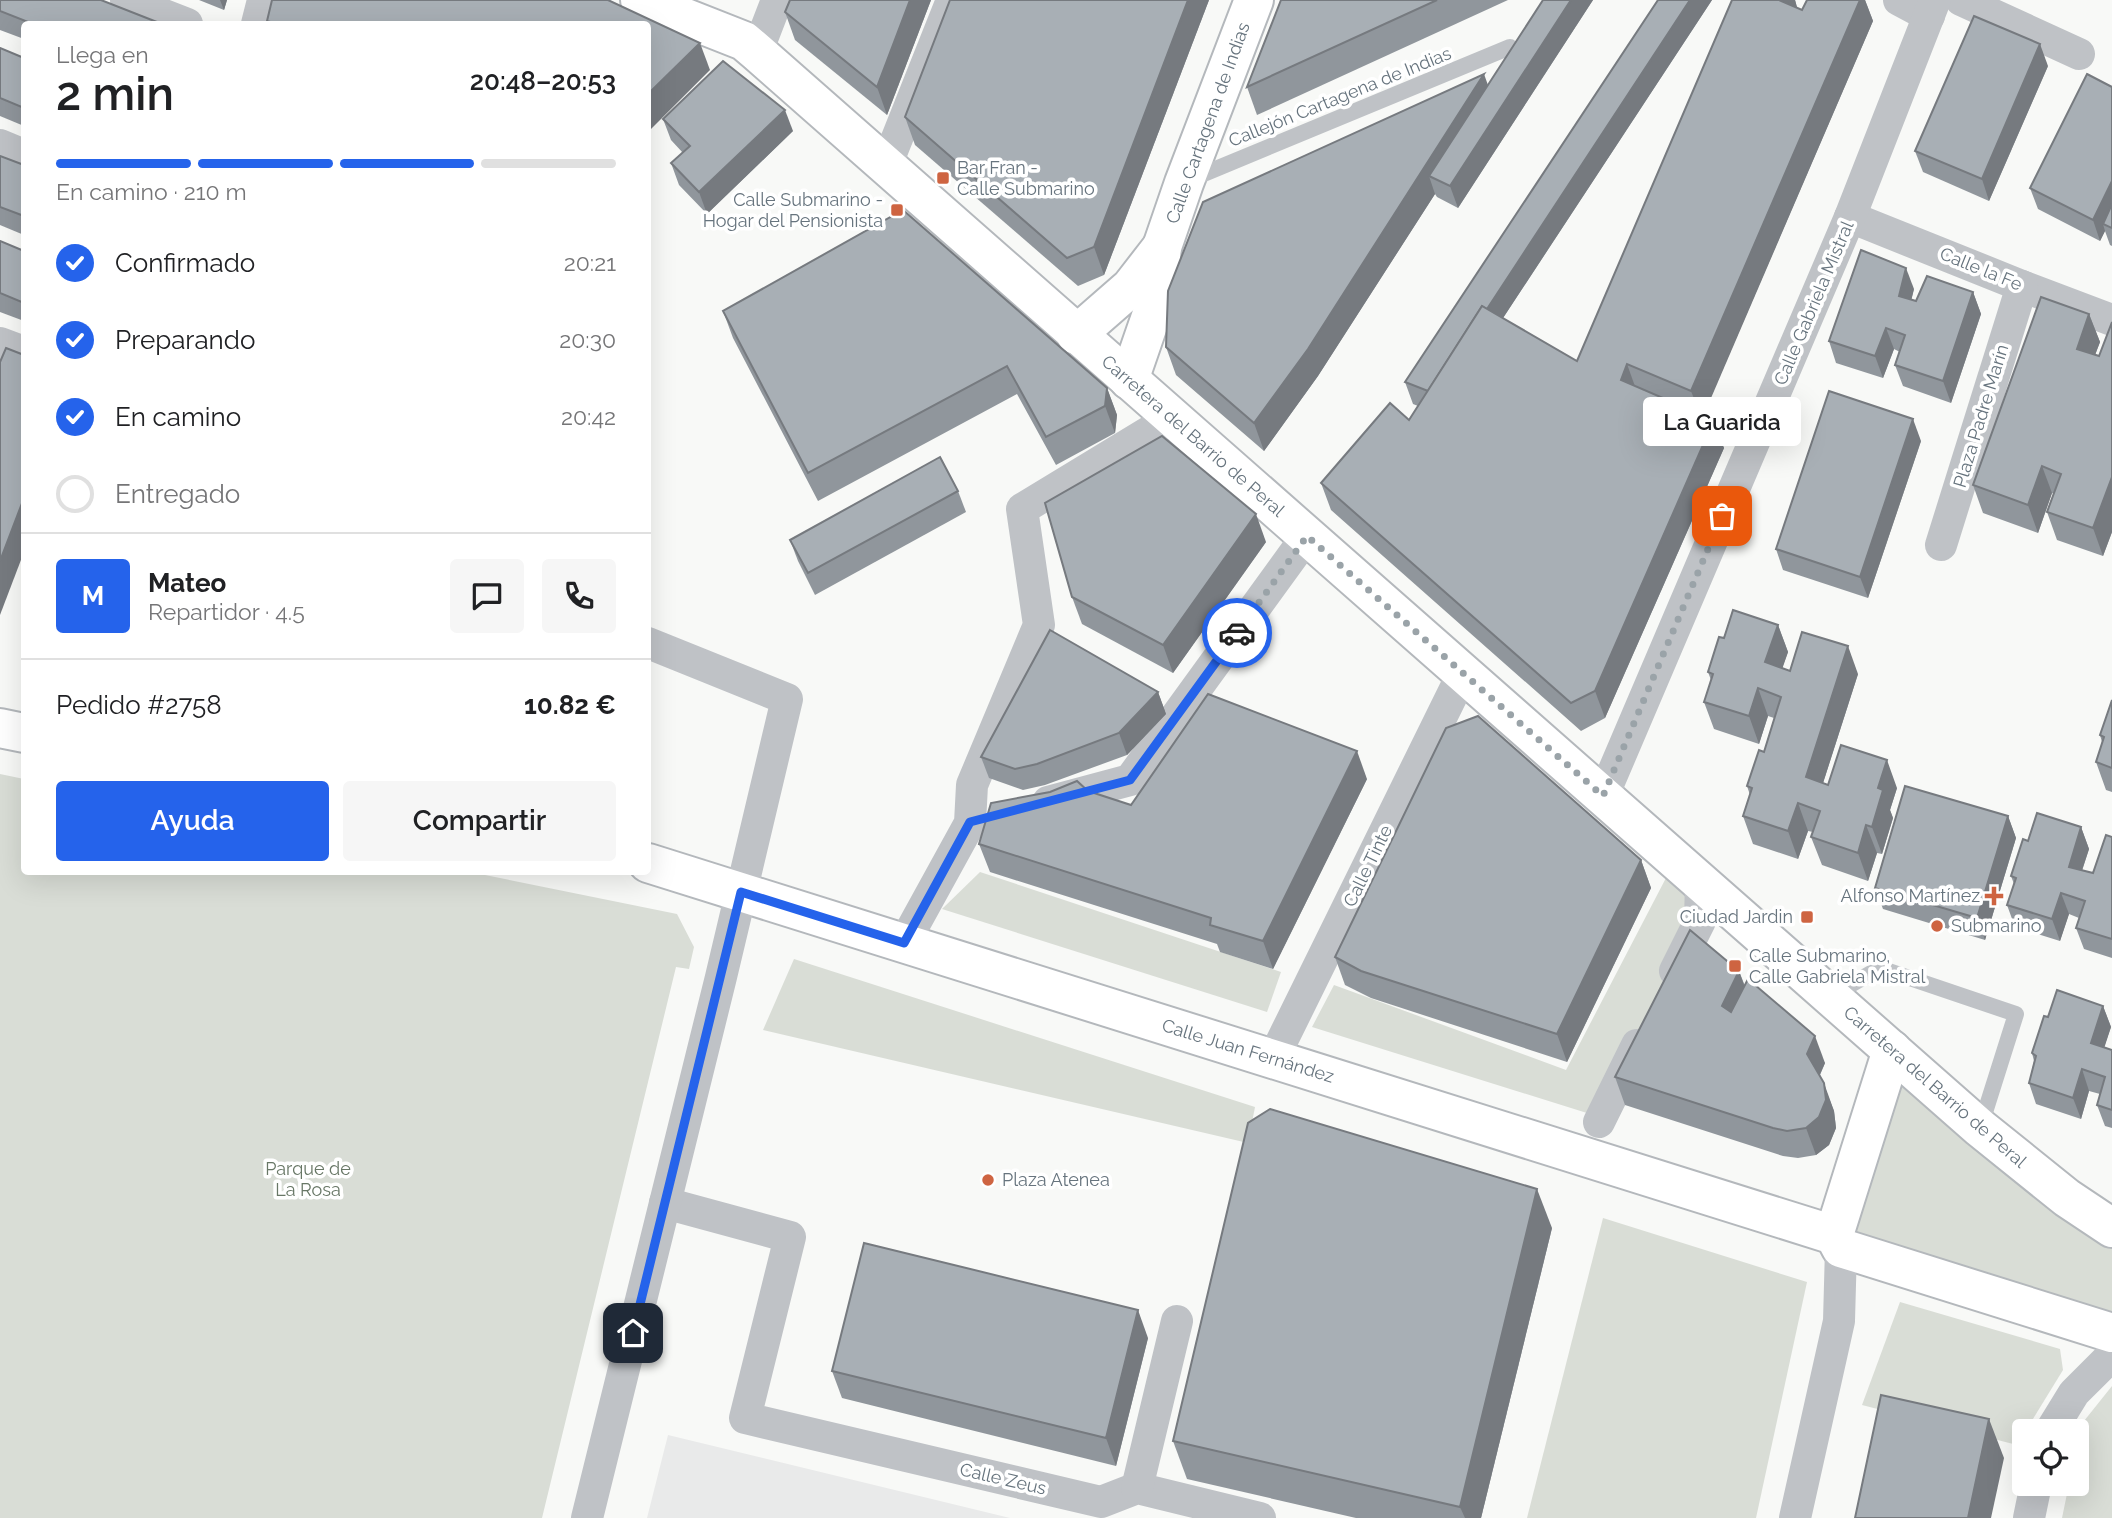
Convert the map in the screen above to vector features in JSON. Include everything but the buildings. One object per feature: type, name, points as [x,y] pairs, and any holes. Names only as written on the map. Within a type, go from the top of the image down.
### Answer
[{"type":"street","points":[[126,0],[179,21]]},
{"type":"street","points":[[258,21],[263,0]]},
{"type":"street","name":"Carretera del Barrio de Peral","points":[[640,0],[744,41],[1980,1128],[2067,1198],[2112,1228]]},
{"type":"street","points":[[757,52],[777,0]]},
{"type":"street","points":[[886,166],[952,0]]},
{"type":"street","name":"Calle Cartagena de Indias","points":[[1129,380],[1157,299],[1162,247],[1254,0]]},
{"type":"street","points":[[1899,0],[1932,8]]},
{"type":"street","points":[[1961,0],[2079,54]]},
{"type":"street","name":"Calle Gabriela Mistral","points":[[1603,796],[1850,217],[1932,8]]},
{"type":"street","points":[[0,145],[21,154]]},
{"type":"street","name":"Calle la Fe","points":[[1850,217],[2112,320]]},
{"type":"street","name":"Calle Cartagena de Indias","points":[[1076,335],[1131,288],[1162,247]]},
{"type":"street","name":"Plaza Padre Marín","points":[[1941,545],[2022,286]]},
{"type":"street","points":[[0,343],[21,351]]},
{"type":"street","points":[[997,816],[972,785],[1051,632],[1022,509],[1172,418]]},
{"type":"street","points":[[904,943],[997,816],[1130,780],[1171,700],[1307,536]]},
{"type":"street","points":[[587,1518],[787,699],[651,644]]},
{"type":"street","name":"Calle Tinte","points":[[1273,1059],[1463,673]]},
{"type":"street","points":[[0,728],[21,732]]},
{"type":"street","name":"Calle Juan Fernández","points":[[651,864],[1273,1059],[2112,1333]]},
{"type":"street","points":[[1599,1122],[1700,921],[1701,881]]},
{"type":"street","points":[[1795,1518],[1839,1321],[1838,1242],[1892,1050]]},
{"type":"street","name":"Calle Zeus","points":[[665,1203],[790,1237],[745,1418],[1101,1502],[1137,1488]]},
{"type":"street","points":[[1177,1321],[1137,1488],[1259,1518]]},
{"type":"street","points":[[2058,1419],[2074,1393],[2112,1355]]},
{"type":"street","points":[[2029,1518],[2034,1496]]},
{"type":"lane","name":"Callejón Cartagena de Indias","points":[[1184,183],[1510,47]]},
{"type":"lane","points":[[1831,996],[1880,968],[2016,1014],[1980,1128]]},
{"type":"shaded area","points":[[668,1435],[1010,1518],[647,1518]]},
{"type":"green space","name":"Parque de La Rosa","points":[[0,774],[21,778],[21,875],[485,875],[677,914],[694,947],[689,969],[676,967],[542,1518],[0,1518]]},
{"type":"green space","points":[[980,872],[1281,972],[1267,1012],[942,909]]},
{"type":"green space","points":[[1667,876],[1714,918],[1606,1119],[1312,1027],[1334,985],[1566,1070]]},
{"type":"green space","points":[[794,959],[1255,1107],[1248,1143],[763,1030]]},
{"type":"green space","points":[[1892,1050],[2112,1228],[2112,1333],[1841,1248]]},
{"type":"green space","points":[[1603,1218],[1807,1282],[1756,1518],[1527,1518]]},
{"type":"green space","points":[[1900,1302],[2060,1349],[2063,1370],[2033,1419],[2012,1419],[2012,1444],[1862,1405]]},
{"type":"green space","points":[[2112,1386],[2112,1518],[2062,1518],[2067,1496],[2089,1496],[2089,1419],[2086,1419]]},
{"type":"way so far","points":[[1237,633],[1307,536],[1603,796],[1722,516]]},
{"type":"place","name":"Bar Fran - Calle Submarino","points":[[943,178]]},
{"type":"place","name":"Calle Submarino - Hogar del Pensionista","points":[[897,210]]},
{"type":"place","name":"La Guarida","points":[[1722,516]]},
{"type":"place","name":"Alfonso Martínez","points":[[1994,896]]},
{"type":"place","name":"Ciudad Jardin","points":[[1807,917]]},
{"type":"place","name":"Submarino","points":[[1937,926]]},
{"type":"place","name":"Calle Submarino, Calle Gabriela Mistral","points":[[1735,966]]},
{"type":"place","name":"Plaza Atenea","points":[[988,1180]]},
{"type":"route","points":[[633,1333],[741,892],[904,943],[970,822],[1130,780],[1237,633]]}]
